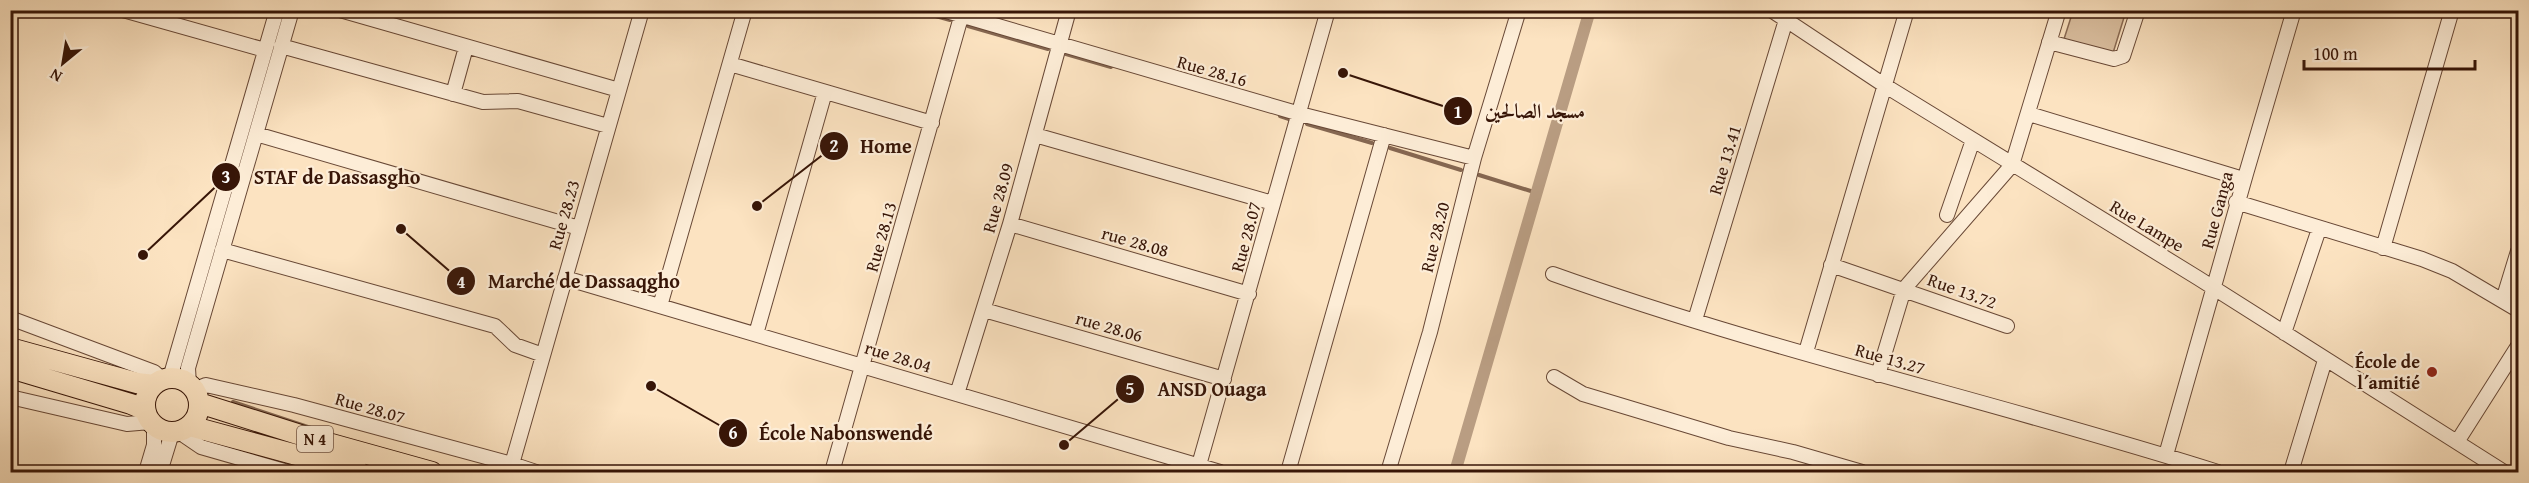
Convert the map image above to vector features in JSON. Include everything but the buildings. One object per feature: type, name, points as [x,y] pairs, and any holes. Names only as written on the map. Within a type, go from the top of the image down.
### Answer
[{"type":"highway","name":"N 4","points":[[10,348],[137,383],[179,379],[194,392],[310,438],[432,472]]},
{"type":"highway","name":"N 4","points":[[10,368],[131,404],[165,425],[359,472]]},
{"type":"highway","points":[[162,381],[146,398],[165,425],[198,415],[194,392]]},
{"type":"street","points":[[123,10],[265,50]]},
{"type":"street","points":[[162,381],[277,10]]},
{"type":"street","points":[[194,392],[188,368],[292,10]]},
{"type":"street","points":[[340,10],[619,90]]},
{"type":"street","name":"Rue 28.23","points":[[512,464],[642,10]]},
{"type":"street","points":[[660,306],[746,10]]},
{"type":"street","name":"Rue 28.16","points":[[943,10],[962,13],[1058,45],[1300,114],[1474,158]]},
{"type":"street","name":"Rue 28.09","points":[[957,394],[1010,224],[1058,45],[1070,10]]},
{"type":"street","name":"Rue 28.20","points":[[1388,472],[1430,332],[1474,158],[1519,10]]},
{"type":"street","name":"Rue Lampe","points":[[1772,10],[1787,16],[1884,85],[2504,472]]},
{"type":"street","points":[[1806,352],[1907,10]]},
{"type":"street","points":[[1878,375],[1905,289],[2012,165],[2060,10]]},
{"type":"street","points":[[2049,42],[2114,59],[2123,56],[2138,10]]},
{"type":"street","name":"Rue Ganga","points":[[2166,455],[2236,202],[2294,10]]},
{"type":"street","points":[[2383,248],[2452,10]]},
{"type":"street","name":"Rue 28.07","points":[[1198,470],[1300,114],[1323,12]]},
{"type":"street","name":"Rue 28.13","points":[[832,472],[962,13]]},
{"type":"street","name":"Rue 13.41","points":[[1695,320],[1787,16]]},
{"type":"street","points":[[281,46],[489,103],[518,101],[608,126]]},
{"type":"street","points":[[453,94],[466,46]]},
{"type":"street","points":[[730,64],[932,123]]},
{"type":"street","points":[[756,334],[825,92]]},
{"type":"street","points":[[2029,114],[2243,179]]},
{"type":"street","points":[[256,134],[579,228]]},
{"type":"street","points":[[1035,135],[1273,203]]},
{"type":"street","points":[[1288,472],[1384,135]]},
{"type":"street","points":[[1947,215],[1973,140]]},
{"type":"street","points":[[2236,202],[2422,259],[2452,271],[2518,310]]},
{"type":"street","name":"rue 28.08","points":[[1010,224],[1249,294]]},
{"type":"street","points":[[2284,333],[2319,229]]},
{"type":"street","points":[[222,250],[495,326],[515,345],[543,355]]},
{"type":"street","points":[[2503,300],[2518,250]]},
{"type":"street","name":"Rue 13.72","points":[[1831,265],[2007,326]]},
{"type":"street","name":"Rue 13.27","points":[[1553,274],[1608,294],[1878,375],[2166,455],[2215,472]]},
{"type":"street","name":"rue 28.04","points":[[565,278],[957,394],[1198,470],[1220,472]]},
{"type":"street","name":"rue 28.06","points":[[984,310],[1224,379]]},
{"type":"street","points":[[10,318],[154,372],[162,381]]},
{"type":"street","points":[[2457,442],[2518,345]]},
{"type":"street","points":[[2291,472],[2325,360]]},
{"type":"street","points":[[1554,377],[1583,394],[1729,438],[1793,452],[1862,472]]},
{"type":"street","name":"Rue 28.07","points":[[194,392],[206,386],[294,405],[536,472]]},
{"type":"street","points":[[10,398],[127,424],[165,425],[201,447],[288,472]]},
{"type":"street","points":[[146,472],[154,445],[165,425]]},
{"type":"street","points":[[160,472],[165,425]]},
{"type":"shaded area","points":[[2073,11],[2126,11],[2113,53],[2064,39]]},
{"type":"waterway","points":[[1455,472],[1590,10]]},
{"type":"waterway","points":[[918,11],[950,20]]},
{"type":"waterway","points":[[968,26],[1048,49]]},
{"type":"waterway","points":[[1066,54],[1111,67]]},
{"type":"waterway","points":[[1280,116],[1289,119]]},
{"type":"waterway","points":[[1307,124],[1372,143]]},
{"type":"waterway","points":[[1390,148],[1461,170]]},
{"type":"waterway","points":[[1479,175],[1537,193]]},
{"type":"waterway","points":[[233,402],[326,433]]},
{"type":"place","name":"مسجد الصالحين","points":[[1343,73]]},
{"type":"place","name":"Home","points":[[757,206]]},
{"type":"place","name":"Marché de Dassaqgho","points":[[401,229]]},
{"type":"place","name":"STAF de Dassasgho","points":[[143,255]]},
{"type":"place","name":"École de l´amitié","points":[[2432,372]]},
{"type":"place","name":"École Nabonswendé","points":[[651,386]]},
{"type":"place","name":"ANSD Ouaga","points":[[1064,445]]}]
